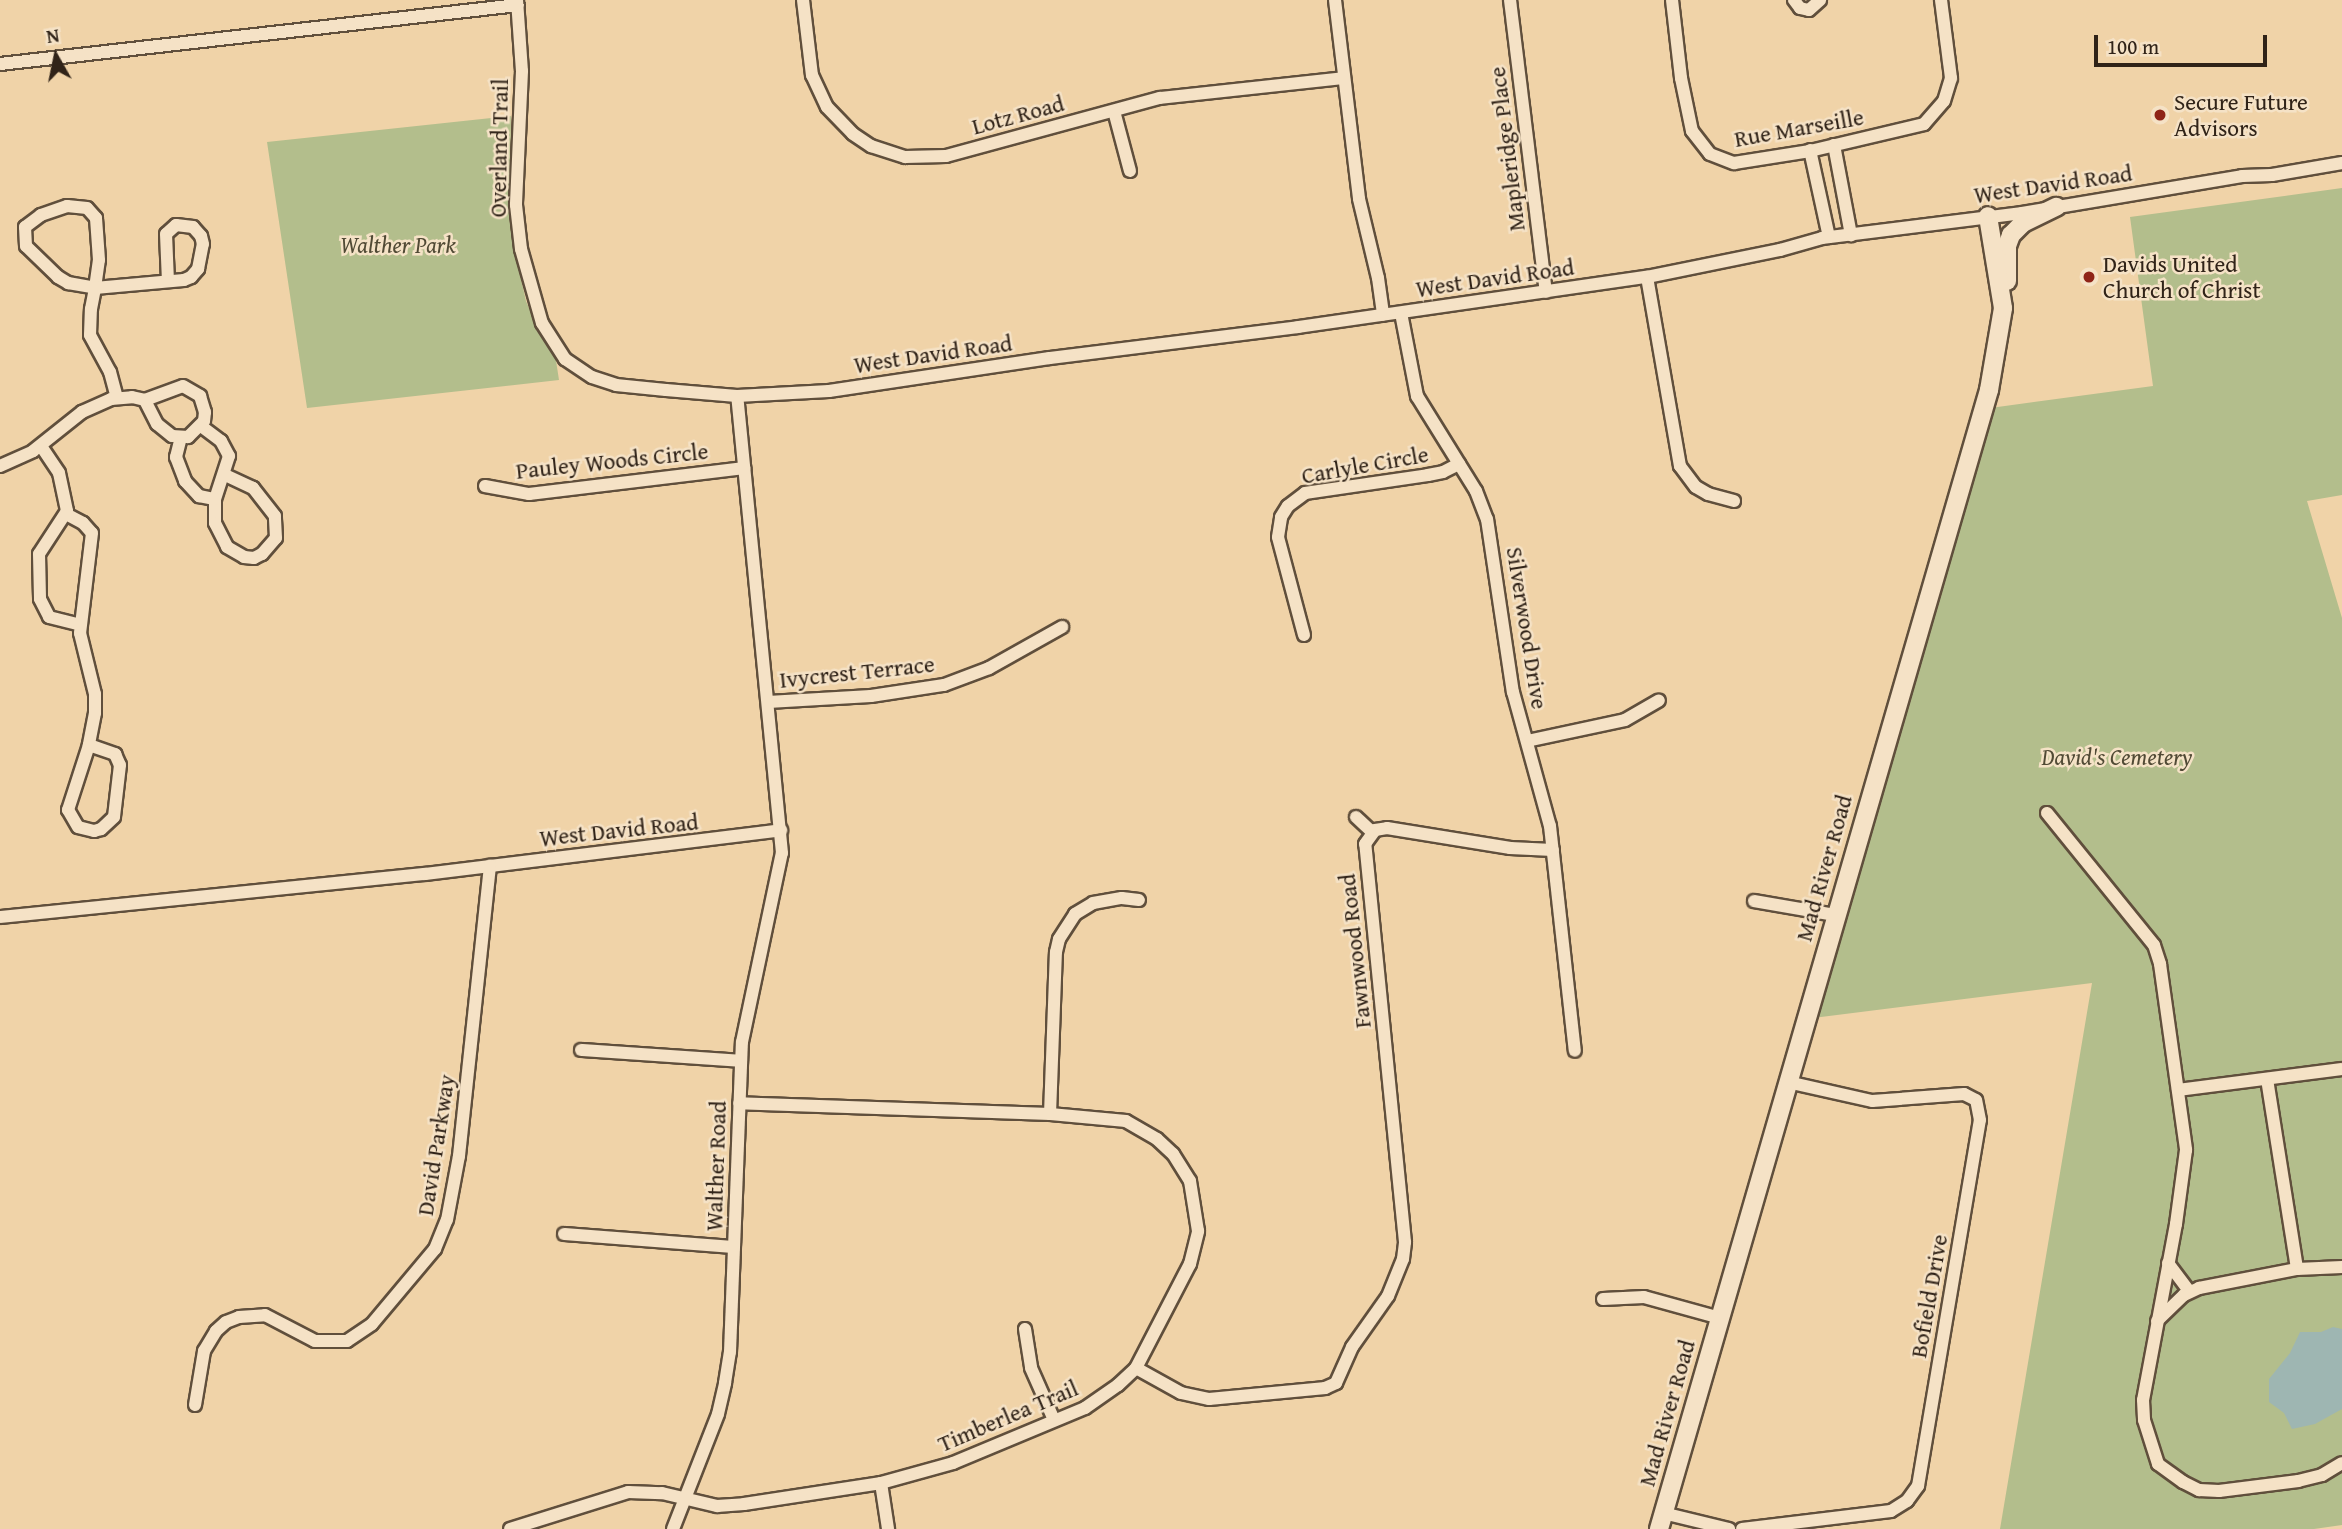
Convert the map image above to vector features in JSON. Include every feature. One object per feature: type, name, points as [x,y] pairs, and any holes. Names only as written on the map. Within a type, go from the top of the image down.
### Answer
[{"type":"street","name":"Lotz Road","points":[[803,0],[808,51],[821,97],[836,118],[853,134],[891,153],[918,158],[946,156],[1114,110],[1189,94],[1344,78]]},
{"type":"street","points":[[1335,0],[1359,199],[1378,278],[1383,315]]},
{"type":"street","name":"Mapleridge Place","points":[[1510,0],[1546,292]]},
{"type":"street","name":"Rue Marseille","points":[[1672,0],[1687,114],[1692,131],[1704,149],[1724,161],[1734,163],[1810,150],[1924,124],[1944,101],[1949,89],[1951,67],[1941,0]]},
{"type":"street","points":[[1794,0],[1800,8],[1809,10],[1820,0]]},
{"type":"street","points":[[0,64],[518,3]]},
{"type":"street","name":"Overland Trail","points":[[518,3],[522,43],[516,181],[518,229],[532,294],[551,341],[565,359],[606,383],[737,396]]},
{"type":"street","points":[[1114,110],[1130,171]]},
{"type":"street","points":[[1834,145],[1851,235]]},
{"type":"street","points":[[1810,150],[1829,237]]},
{"type":"street","name":"West David Road","points":[[737,396],[829,391],[1050,358],[1546,292],[1647,276],[1780,250],[1829,237],[2056,207],[2342,163]]},
{"type":"street","points":[[117,398],[110,372],[90,335],[95,288],[99,243],[92,212],[80,205],[53,209],[30,222],[23,235],[26,246],[68,283],[95,288],[168,281],[188,279],[198,269],[203,244],[201,236],[193,227],[176,225],[166,233],[168,281]]},
{"type":"street","points":[[2003,308],[2008,287],[2007,246],[2011,235],[2023,223],[2056,207]]},
{"type":"street","name":"Mad River Road","points":[[1661,1521],[1989,390],[2003,308],[1988,216]]},
{"type":"street","points":[[1647,276],[1679,466],[1696,487],[1708,494],[1734,501]]},
{"type":"street","name":"Silverwood Drive","points":[[1401,313],[1413,385],[1425,412],[1476,491],[1487,519],[1509,670],[1545,799],[1575,1051]]},
{"type":"street","points":[[0,466],[41,446],[82,412],[117,398],[145,400],[174,387],[192,389],[204,403],[205,412],[201,426],[194,433],[181,437],[165,432],[145,400]]},
{"type":"street","points":[[737,396],[781,830]]},
{"type":"street","points":[[201,426],[227,449],[229,464],[215,499],[215,523],[222,540],[234,553],[254,558],[271,546],[278,526],[267,503],[253,488],[225,475]]},
{"type":"street","points":[[181,437],[176,457],[185,481],[199,496],[215,499]]},
{"type":"street","points":[[41,446],[62,481],[66,514],[39,554],[40,599],[49,617],[80,625]]},
{"type":"street","name":"Carlyle Circle","points":[[1304,635],[1278,537],[1280,517],[1288,506],[1305,493],[1436,474],[1459,464]]},
{"type":"street","name":"Pauley Woods Circle","points":[[485,486],[529,494],[744,468]]},
{"type":"street","points":[[66,514],[83,523],[92,533],[80,643],[96,705],[89,745],[68,810],[78,827],[94,831],[101,830],[114,817],[120,765],[115,754],[89,745]]},
{"type":"street","name":"Ivycrest Terrace","points":[[768,702],[871,696],[952,683],[989,668],[1062,628]]},
{"type":"street","points":[[1527,741],[1625,720],[1659,700]]},
{"type":"street","points":[[2046,813],[2154,945],[2160,964],[2186,1150],[2143,1400],[2144,1420],[2158,1464],[2199,1490],[2219,1491],[2298,1481],[2322,1475],[2342,1463]]},
{"type":"street","points":[[1356,817],[1373,832],[1387,828],[1510,848],[1553,850]]},
{"type":"street","name":"West David Road","points":[[0,917],[490,866],[781,830]]},
{"type":"street","name":"Walther Road","points":[[673,1529],[682,1499],[707,1445],[725,1383],[730,1352],[741,1061],[746,1015],[780,871],[781,830]]},
{"type":"street","name":"Fawnwood Road","points":[[1136,1368],[1181,1393],[1209,1399],[1331,1387],[1341,1376],[1352,1347],[1388,1296],[1404,1251],[1405,1225],[1365,851],[1373,832]]},
{"type":"street","name":"David Parkway","points":[[195,1405],[204,1350],[216,1331],[226,1322],[239,1317],[265,1315],[314,1341],[347,1340],[372,1324],[435,1248],[447,1220],[459,1156],[490,866]]},
{"type":"street","points":[[1050,1114],[1056,952],[1059,939],[1075,914],[1093,903],[1122,898],[1139,900]]},
{"type":"street","points":[[1754,901],[1835,915]]},
{"type":"street","points":[[581,1050],[741,1061]]},
{"type":"street","points":[[2178,1090],[2342,1069]]},
{"type":"street","points":[[2267,1079],[2297,1269]]},
{"type":"street","name":"Bofield Drive","points":[[1742,1529],[1891,1511],[1911,1496],[1922,1470],[1978,1134],[1979,1113],[1976,1100],[1964,1094],[1871,1101],[1788,1082]]},
{"type":"street","name":"Timberlea Trail","points":[[510,1529],[628,1492],[662,1493],[716,1506],[744,1504],[881,1483],[953,1463],[1101,1399],[1136,1368],[1195,1249],[1197,1211],[1190,1181],[1173,1154],[1143,1129],[1109,1117],[739,1103]]},
{"type":"street","points":[[564,1234],[734,1247]]},
{"type":"street","points":[[2168,1263],[2190,1292]]},
{"type":"street","points":[[2157,1321],[2190,1292],[2297,1269],[2342,1267]]},
{"type":"street","points":[[1603,1299],[1644,1297],[1720,1318]]},
{"type":"street","points":[[1025,1329],[1031,1368],[1054,1420]]},
{"type":"street","points":[[881,1483],[888,1529]]},
{"type":"street","points":[[1661,1521],[1729,1529]]},
{"type":"green space","name":"Walther Park","points":[[511,116],[510,208],[515,253],[526,301],[541,336],[555,354],[559,380],[307,408],[267,142]]},
{"type":"green space","name":"David's Cemetery","points":[[2342,188],[2342,495],[2307,501],[2342,618],[2342,1525],[2314,1529],[2000,1529],[2092,983],[1805,1019],[1983,409],[2153,386],[2130,217]]},
{"type":"water","points":[[2333,1327],[2342,1329],[2342,1409],[2315,1424],[2292,1429],[2284,1413],[2269,1402],[2269,1379],[2290,1353],[2300,1332],[2321,1332]]},
{"type":"place","name":"Secure Future Advisors","points":[[2160,115]]},
{"type":"place","name":"Davids United Church of Christ","points":[[2089,277]]}]
